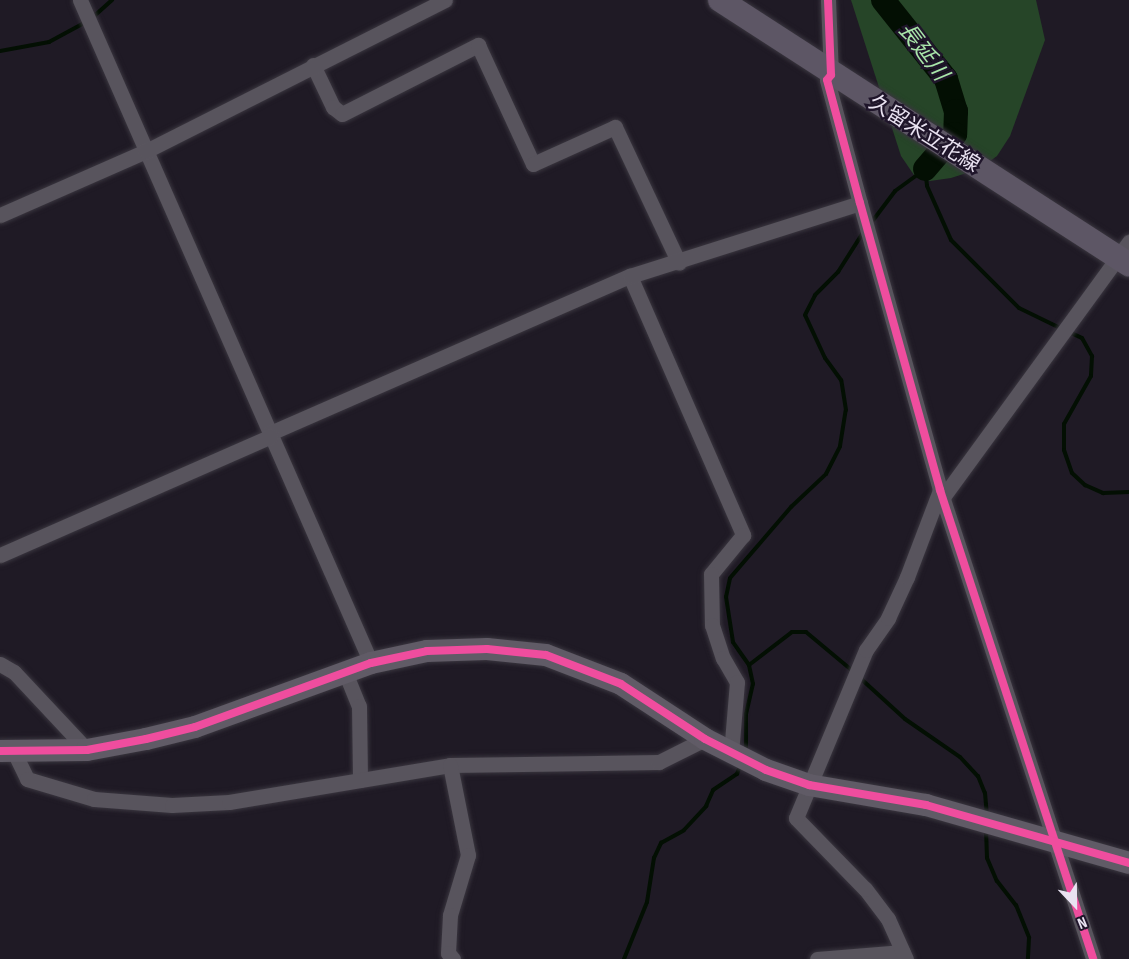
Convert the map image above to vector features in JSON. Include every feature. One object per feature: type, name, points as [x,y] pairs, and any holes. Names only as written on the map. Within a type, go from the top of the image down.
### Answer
[{"type":"main road","name":"久留米立花線","points":[[720,0],[831,75],[1125,255]]},
{"type":"street","points":[[80,0],[371,663]]},
{"type":"street","points":[[0,215],[146,151],[445,0]]},
{"type":"street","points":[[828,0],[831,75],[827,80],[860,203],[942,494],[1054,844],[1094,959]]},
{"type":"street","points":[[313,65],[333,107],[342,114],[478,45],[533,164],[615,127],[679,262]]},
{"type":"street","points":[[0,555],[630,276],[860,203]]},
{"type":"street","points":[[817,959],[905,956],[888,919],[865,889],[796,818],[866,650],[888,618],[942,494],[1125,255]]},
{"type":"street","points":[[630,276],[743,535],[711,574],[712,625],[723,658],[737,682],[739,757]]},
{"type":"street","points":[[7,751],[87,750],[195,727],[371,663],[428,651],[488,650],[546,655],[621,684],[705,739],[739,757],[809,785],[926,805],[1008,826],[1054,844],[1129,863]]},
{"type":"street","points":[[0,664],[14,672],[87,750]]},
{"type":"street","points":[[345,672],[359,706],[360,780]]},
{"type":"street","points":[[7,751],[27,779],[94,799],[133,805],[229,802],[450,765],[659,762],[705,739]]},
{"type":"street","points":[[450,765],[468,855],[450,915],[448,953],[453,959]]},
{"type":"green space","points":[[851,0],[1036,0],[1045,40],[1010,136],[997,156],[979,169],[951,178],[930,181],[914,175],[901,156]]},
{"type":"waterway","points":[[92,18],[112,0]]},
{"type":"waterway","name":"長延川","points":[[883,0],[946,79],[956,111],[955,134],[925,169]]},
{"type":"waterway","points":[[0,51],[49,42],[86,22]]},
{"type":"waterway","points":[[925,169],[927,186],[951,240],[1019,308],[1062,329]]},
{"type":"waterway","points":[[871,223],[895,191],[925,169]]},
{"type":"waterway","points":[[746,751],[746,714],[753,684],[749,665],[733,642],[726,597],[730,578],[791,507],[826,474],[840,446],[846,410],[841,380],[825,358],[805,315],[815,295],[838,272],[864,231]]},
{"type":"waterway","points":[[1069,332],[1082,338],[1092,356],[1091,376],[1064,424],[1064,450],[1072,473],[1085,485],[1103,493],[1129,492]]},
{"type":"waterway","points":[[749,665],[792,632],[806,632],[854,672]]},
{"type":"waterway","points":[[859,677],[905,719],[960,757],[978,776],[985,793],[987,816]]},
{"type":"waterway","points":[[624,959],[647,902],[654,858],[661,843],[684,830],[706,806],[713,790],[737,774],[740,766]]},
{"type":"waterway","points":[[986,829],[987,858],[997,881],[1016,905],[1029,938],[1028,959]]},
{"type":"cycle path","points":[[828,0],[831,75],[827,80],[860,203],[940,490],[1093,959]]},
{"type":"cycle path","points":[[0,751],[87,750],[146,739],[195,727],[371,663],[427,651],[487,649],[546,655],[621,684],[705,739],[766,770],[809,785],[926,805],[1129,863]]}]
